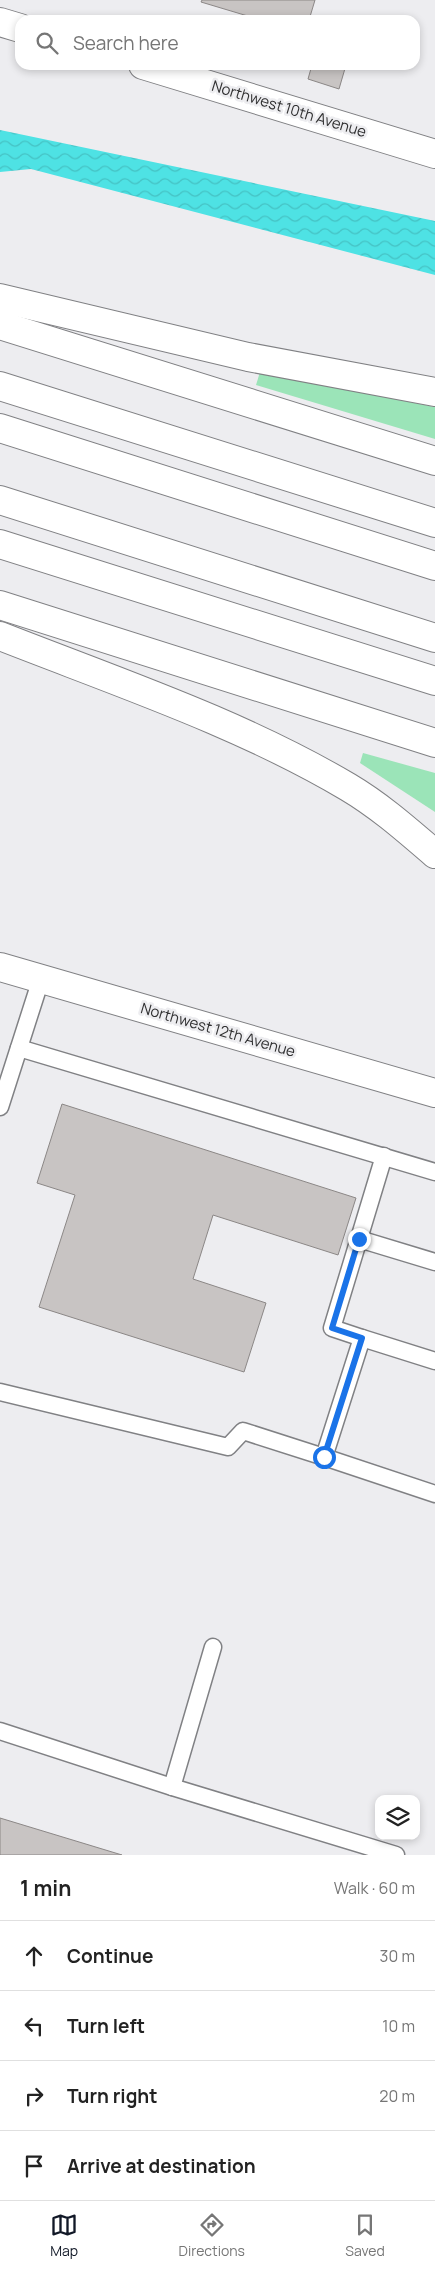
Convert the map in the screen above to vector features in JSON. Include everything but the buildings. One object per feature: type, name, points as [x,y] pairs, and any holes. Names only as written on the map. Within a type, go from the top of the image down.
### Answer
[{"type":"main road","points":[[0,22],[15,26]]},
{"type":"main road","name":"Northwest 10th Avenue","points":[[159,70],[435,154]]},
{"type":"main road","points":[[0,298],[239,354],[435,392]]},
{"type":"main road","points":[[0,325],[435,461]]},
{"type":"main road","points":[[0,386],[435,523]]},
{"type":"main road","points":[[0,428],[435,566]]},
{"type":"main road","points":[[0,500],[435,638]]},
{"type":"main road","points":[[0,544],[435,681]]},
{"type":"main road","points":[[0,605],[435,743]]},
{"type":"main road","points":[[0,636],[218,722],[270,746],[365,798],[405,828],[435,854]]},
{"type":"main road","name":"Northwest 12th Avenue","points":[[0,967],[435,1094]]},
{"type":"lane","points":[[0,1107],[41,979]]},
{"type":"lane","points":[[19,1048],[435,1172]]},
{"type":"lane","points":[[384,1156],[332,1328],[435,1361]]},
{"type":"lane","points":[[359,1239],[435,1262]]},
{"type":"lane","points":[[324,1457],[362,1338]]},
{"type":"lane","points":[[0,1392],[228,1447],[243,1431],[435,1494]]},
{"type":"lane","points":[[172,1787],[213,1647]]},
{"type":"lane","points":[[0,1731],[172,1787],[396,1855]]},
{"type":"green space","points":[[260,372],[435,407],[435,439],[256,385]]},
{"type":"green space","points":[[363,753],[435,773],[435,812],[360,763]]},
{"type":"water","points":[[0,130],[435,221],[435,275],[31,169],[0,172]]},
{"type":"route","points":[[324,1457],[362,1338],[332,1328],[359,1239]]}]
